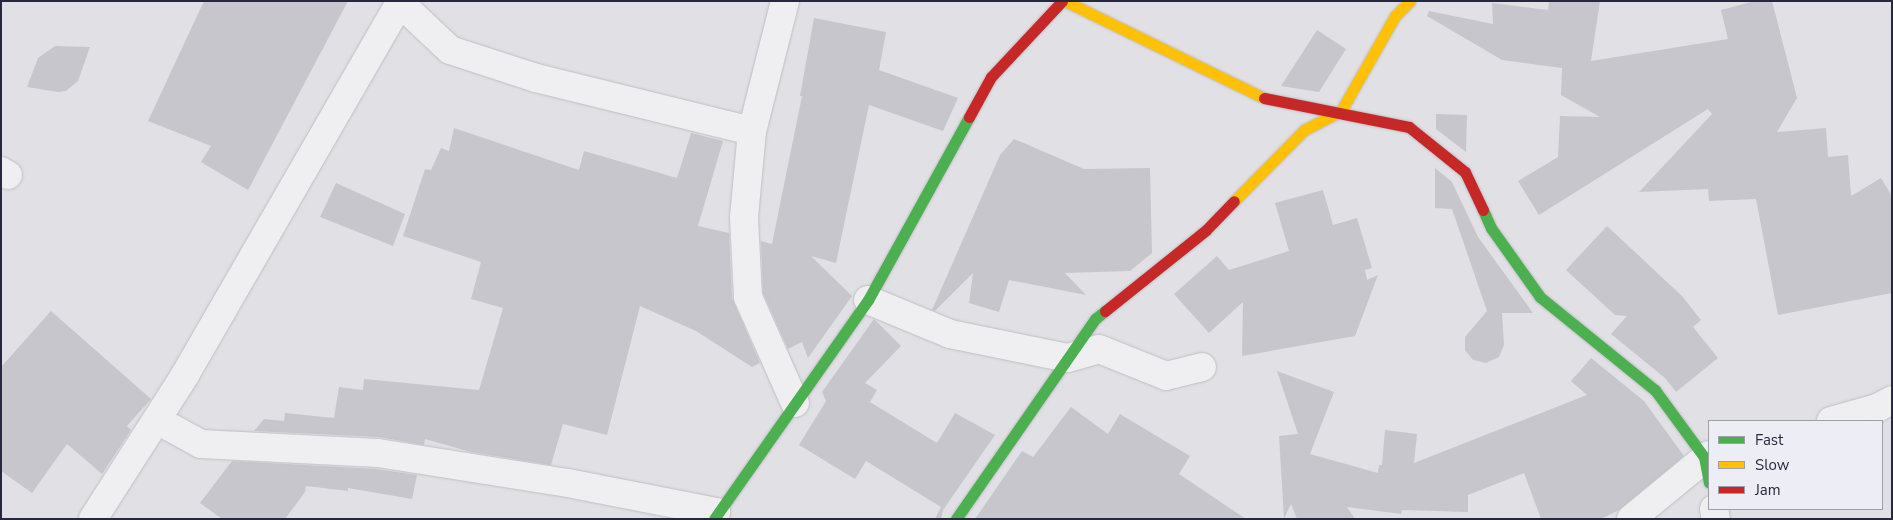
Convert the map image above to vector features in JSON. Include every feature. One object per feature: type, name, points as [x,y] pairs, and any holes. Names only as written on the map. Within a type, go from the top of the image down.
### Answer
[{"type":"street","points":[[785,1],[752,131],[744,218],[748,297],[795,403]]},
{"type":"street","points":[[157,420],[201,444],[378,454],[568,483],[715,516],[868,300],[991,77],[1064,1],[1268,100],[1341,111],[1409,127],[1465,172],[1491,228],[1540,297],[1654,390],[1707,456],[1708,470]]},
{"type":"street","points":[[956,519],[1095,319],[1206,230],[1304,130],[1341,111],[1395,16],[1410,1]]},
{"type":"street","points":[[93,519],[157,420],[399,2],[450,50],[536,78],[752,131]]},
{"type":"street","points":[[868,300],[950,334],[1068,358],[1099,349],[1166,376],[1202,367]]},
{"type":"street","points":[[1835,420],[1877,408],[1892,400]]},
{"type":"street","points":[[1631,519],[1707,456]]},
{"type":"building","points":[[204,1],[348,1],[248,190],[201,162],[211,146],[148,121]]},
{"type":"building","points":[[1549,1],[1600,1],[1591,61],[1728,39],[1721,10],[1755,1],[1772,1],[1797,98],[1777,132],[1826,128],[1828,157],[1848,155],[1851,196],[1881,178],[1892,196],[1892,293],[1778,315],[1756,199],[1709,201],[1708,189],[1639,192],[1712,114],[1708,109],[1539,215],[1518,181],[1558,157],[1560,116],[1600,117],[1561,95],[1562,68],[1502,60],[1427,16],[1429,11],[1493,24],[1492,3],[1548,10]]},
{"type":"building","points":[[814,18],[886,32],[879,70],[958,98],[943,131],[869,105],[836,263],[811,256],[852,296],[808,358],[802,342],[788,349],[763,293],[761,241],[772,244],[802,96],[800,96]]},
{"type":"building","points":[[1317,30],[1346,49],[1319,92],[1281,86]]},
{"type":"building","points":[[55,46],[90,47],[78,81],[66,91],[58,92],[27,87],[38,58]]},
{"type":"building","points":[[1436,114],[1467,115],[1466,152],[1436,129]]},
{"type":"building","points":[[454,128],[579,170],[584,151],[677,178],[691,133],[723,141],[698,226],[729,233],[732,298],[760,363],[752,367],[696,331],[640,306],[607,435],[563,424],[551,465],[471,452],[425,439],[424,445],[379,437],[254,431],[264,419],[284,421],[285,413],[334,418],[339,387],[363,390],[364,379],[479,390],[503,308],[471,299],[481,262],[403,236],[425,169],[431,170],[441,148],[449,151]]},
{"type":"building","points":[[1014,139],[1084,169],[1150,168],[1152,253],[1130,271],[1065,273],[1086,295],[1009,280],[999,312],[969,303],[973,273],[935,311],[932,310],[1000,155]]},
{"type":"building","points":[[1435,168],[1452,182],[1478,237],[1533,313],[1502,313],[1504,345],[1499,357],[1486,363],[1473,360],[1465,350],[1465,337],[1487,311],[1452,209],[1435,208]]},
{"type":"building","points":[[336,183],[405,214],[393,246],[320,217]]},
{"type":"building","points":[[1323,190],[1333,225],[1357,218],[1372,268],[1365,270],[1367,280],[1378,275],[1355,336],[1242,356],[1243,302],[1209,333],[1174,294],[1217,256],[1229,270],[1289,251],[1275,203]]},
{"type":"building","points":[[1607,226],[1682,296],[1701,320],[1693,327],[1718,358],[1676,392],[1665,378],[1611,334],[1627,316],[1615,315],[1566,270]]},
{"type":"building","points":[[51,311],[151,399],[127,426],[131,430],[102,474],[67,444],[32,493],[1,471],[1,367]]},
{"type":"building","points":[[874,319],[901,346],[865,383],[877,390],[870,402],[937,443],[955,413],[995,435],[943,510],[941,519],[935,519],[941,507],[866,461],[855,479],[799,445],[826,401],[822,392]]},
{"type":"building","points":[[1591,358],[1644,401],[1684,456],[1619,510],[1601,519],[1541,519],[1524,473],[1468,495],[1468,512],[1402,510],[1401,514],[1347,507],[1355,519],[1297,519],[1291,504],[1284,519],[1279,436],[1298,434],[1277,371],[1334,392],[1310,454],[1378,473],[1379,465],[1382,465],[1385,430],[1417,434],[1414,463],[1587,395],[1571,381]]},
{"type":"building","points":[[1071,407],[1108,434],[1120,414],[1190,456],[1179,474],[1246,519],[975,519],[1022,451],[1033,457]]},
{"type":"building","points":[[232,461],[376,469],[417,475],[412,499],[348,488],[348,491],[306,486],[305,492],[285,519],[222,519],[200,503]]},
{"type":"traffic: fast","points":[[714,519],[868,300],[969,117]]},
{"type":"traffic: fast","points":[[1483,210],[1491,228],[1540,297],[1655,390],[1704,457],[1708,478]]},
{"type":"traffic: fast","points":[[956,519],[1095,319],[1105,311]]},
{"type":"traffic: slow","points":[[1065,1],[1264,98]]},
{"type":"traffic: slow","points":[[1234,201],[1304,130],[1341,111],[1395,16],[1410,1]]},
{"type":"traffic: jam","points":[[969,117],[991,77],[1062,1]]},
{"type":"traffic: jam","points":[[1264,98],[1409,127],[1465,172],[1483,210]]},
{"type":"traffic: jam","points":[[1105,311],[1206,230],[1234,201]]}]
